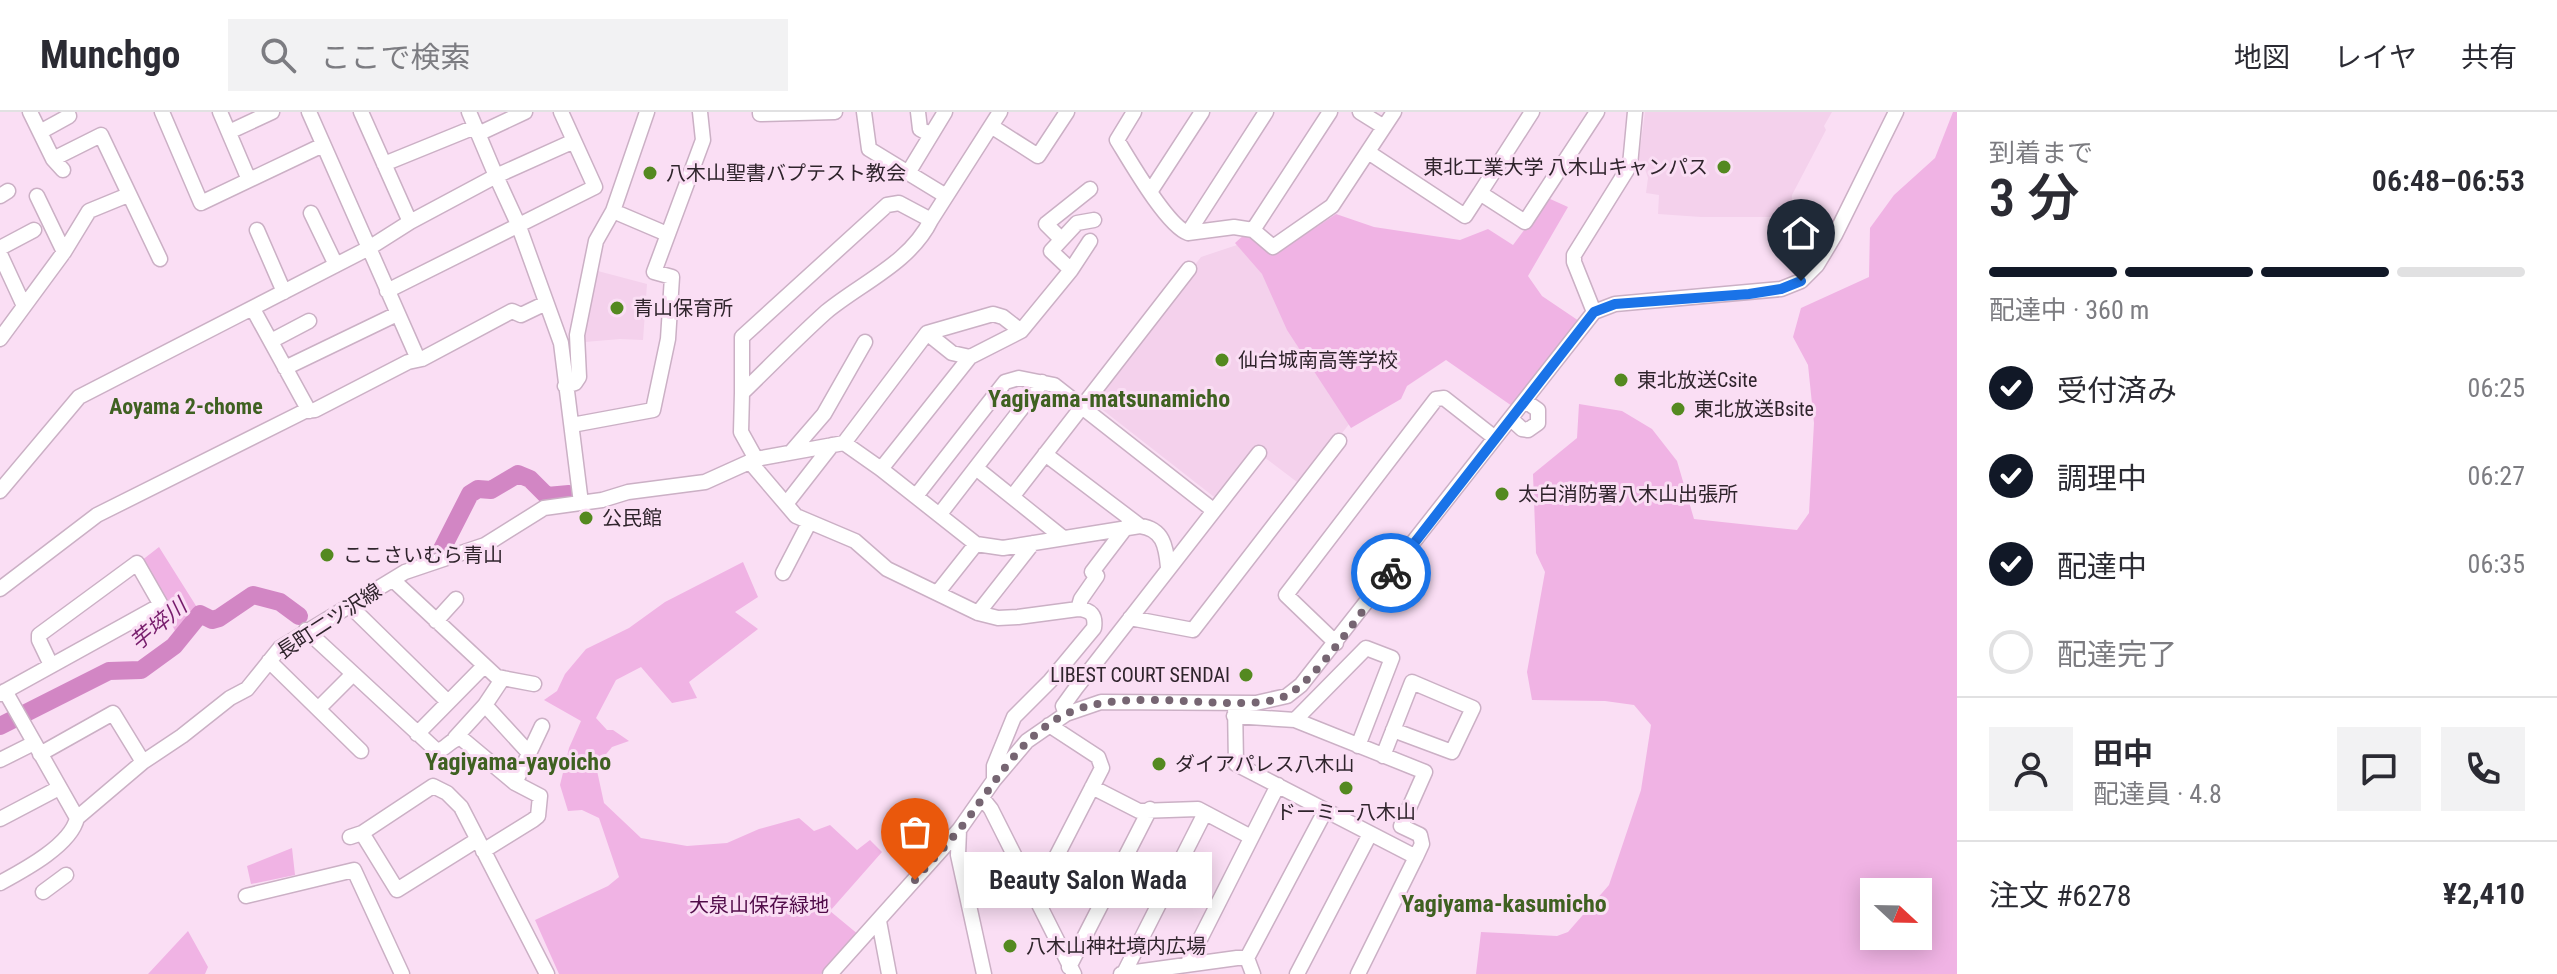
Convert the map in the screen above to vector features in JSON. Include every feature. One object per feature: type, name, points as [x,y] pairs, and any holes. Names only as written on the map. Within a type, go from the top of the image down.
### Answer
[{"type":"street","points":[[30,112],[58,164],[101,135],[160,259]]},
{"type":"street","points":[[162,112],[201,203],[323,145]]},
{"type":"street","points":[[220,112],[249,180]]},
{"type":"street","points":[[229,132],[272,112]]},
{"type":"street","points":[[309,112],[418,359]]},
{"type":"street","points":[[361,112],[410,222]]},
{"type":"street","points":[[469,112],[518,224],[561,343],[581,503]]},
{"type":"street","points":[[384,164],[525,112]]},
{"type":"street","points":[[387,291],[595,187],[561,112]]},
{"type":"street","points":[[565,386],[575,383],[579,377],[577,335],[596,241],[613,211],[647,112]]},
{"type":"street","points":[[572,425],[653,410],[668,339],[672,277],[654,272],[703,140],[700,112]]},
{"type":"street","points":[[760,112],[835,112]]},
{"type":"street","points":[[864,112],[869,149],[946,196]]},
{"type":"street","points":[[918,112],[920,129],[931,135]]},
{"type":"street","points":[[908,173],[945,112]]},
{"type":"street","points":[[742,393],[828,311],[876,277],[923,236],[1000,112]]},
{"type":"street","points":[[991,126],[1038,156],[1067,112]]},
{"type":"street","points":[[1134,112],[1117,140],[1179,230],[1188,233],[1234,227],[1253,230],[1273,247],[1332,206],[1394,112]]},
{"type":"street","points":[[1150,192],[1202,112]]},
{"type":"street","points":[[1188,233],[1266,112]]},
{"type":"street","points":[[1253,230],[1330,112]]},
{"type":"street","points":[[1360,112],[1384,127]]},
{"type":"street","points":[[1368,152],[1465,216],[1532,112]]},
{"type":"street","points":[[1480,193],[1525,222],[1597,112]]},
{"type":"street","points":[[1590,318],[1574,255],[1630,165],[1635,112]]},
{"type":"street","points":[[1234,710],[1287,696],[1301,685],[1590,318],[1615,304],[1774,290],[1801,281],[1817,265],[1830,243],[1896,112]]},
{"type":"street","points":[[40,132],[69,116]]},
{"type":"street","points":[[0,491],[79,397],[369,248],[496,176],[574,141]]},
{"type":"street","points":[[1061,239],[1046,224],[1090,189]]},
{"type":"street","points":[[0,339],[64,252],[89,211],[128,195]]},
{"type":"street","points":[[37,196],[64,252]]},
{"type":"street","points":[[931,220],[899,203],[887,205],[742,337],[741,432],[753,461],[796,516],[855,541],[887,569],[978,613],[998,618],[1078,609],[1087,609],[1092,614],[1094,628],[1050,681],[1014,717],[994,766],[994,780]]},
{"type":"street","points":[[613,211],[667,234]]},
{"type":"street","points":[[311,213],[336,265]]},
{"type":"street","points":[[1071,270],[1051,251],[1077,223],[1094,220]]},
{"type":"street","points":[[24,306],[0,251],[34,230]]},
{"type":"street","points":[[257,230],[284,292]]},
{"type":"street","points":[[881,469],[970,357],[1021,331],[1071,270],[1090,241]]},
{"type":"street","points":[[1012,497],[1189,269]]},
{"type":"street","points":[[0,589],[97,515],[512,311],[521,315],[546,303]]},
{"type":"street","points":[[253,309],[309,411]]},
{"type":"street","points":[[285,368],[397,314]]},
{"type":"street","points":[[786,504],[927,333],[993,314],[1003,317],[1021,331]]},
{"type":"street","points":[[271,341],[309,321]]},
{"type":"street","points":[[927,333],[952,353],[970,357]]},
{"type":"street","points":[[792,451],[824,414],[865,342]]},
{"type":"street","points":[[916,496],[1005,382],[1019,378],[1054,385],[1213,510]]},
{"type":"street","points":[[940,514],[1042,382]]},
{"type":"street","points":[[1336,643],[1286,595],[1436,399],[1444,398],[1495,438]]},
{"type":"street","points":[[1511,419],[1522,429],[1528,430],[1538,423],[1538,410],[1525,401]]},
{"type":"street","points":[[1130,618],[1193,630],[1339,441]]},
{"type":"street","points":[[838,444],[881,469],[976,544],[1003,548],[1133,526],[1151,528],[1166,546],[1168,567]]},
{"type":"street","name":"長町二ツ沢線","points":[[0,883],[34,865],[75,830],[77,818],[143,762],[230,698],[247,689],[280,648],[405,572],[485,545],[544,508],[628,492],[705,482],[753,461],[838,444]]},
{"type":"street","points":[[1066,714],[1063,706],[1259,453]]},
{"type":"street","points":[[1045,454],[1133,526]]},
{"type":"street","points":[[976,468],[1062,537]]},
{"type":"street","points":[[783,573],[809,523]]},
{"type":"street","points":[[1078,609],[1097,576],[1092,572],[1133,526]]},
{"type":"street","points":[[978,613],[1033,543]]},
{"type":"street","points":[[938,592],[976,544]]},
{"type":"street","points":[[51,665],[39,635],[137,563],[161,605],[3,692],[77,818]]},
{"type":"street","points":[[393,580],[497,677],[534,684]]},
{"type":"street","points":[[436,621],[456,599]]},
{"type":"street","points":[[350,606],[447,701]]},
{"type":"street","points":[[306,630],[437,751],[443,750],[485,705],[503,678]]},
{"type":"street","points":[[1295,720],[1366,648],[1392,658],[1358,746]]},
{"type":"street","points":[[269,661],[361,751]]},
{"type":"street","points":[[417,734],[484,666]]},
{"type":"street","points":[[318,709],[352,675]]},
{"type":"street","points":[[1383,756],[1393,730],[1412,682],[1473,708],[1452,752],[1393,730]]},
{"type":"street","points":[[830,974],[959,830],[994,780],[1027,741],[1066,714],[1101,702],[1234,710],[1295,720],[1425,772],[1401,826],[1420,835],[1422,844],[1358,974]]},
{"type":"street","points":[[485,705],[529,753]]},
{"type":"street","points":[[1234,710],[1236,764],[1416,857]]},
{"type":"street","points":[[0,760],[37,748],[113,713],[143,762]]},
{"type":"street","points":[[1035,898],[1102,768],[1098,757],[1049,725]]},
{"type":"street","points":[[515,783],[542,726]]},
{"type":"street","points":[[455,738],[461,738],[515,783],[540,796],[538,816],[480,846],[397,890],[356,835],[433,786],[447,793],[461,807],[480,846],[547,974]]},
{"type":"street","points":[[1188,963],[1278,785]]},
{"type":"street","points":[[1092,787],[1139,811],[1198,809],[1251,837]]},
{"type":"street","points":[[0,819],[59,788]]},
{"type":"street","points":[[983,799],[1010,845],[1071,970]]},
{"type":"street","points":[[1071,970],[1150,809]]},
{"type":"street","points":[[1253,974],[1247,958],[1325,811]]},
{"type":"street","points":[[1122,974],[1205,813]]},
{"type":"street","points":[[959,830],[958,855],[984,974]]},
{"type":"street","points":[[1297,974],[1370,834]]},
{"type":"street","points":[[34,865],[46,889],[66,875]]},
{"type":"street","points":[[246,896],[354,870],[402,974]]},
{"type":"street","points":[[879,921],[889,974]]},
{"type":"street","points":[[1122,974],[1188,963],[1247,958]]},
{"type":"shaded area","name":"東北工業大学 八木山キャンパス","points":[[1645,112],[1832,112],[1824,126],[1826,130],[1792,195],[1791,217],[1701,217],[1658,214],[1659,195],[1646,193],[1648,178],[1645,169],[1638,164]]},
{"type":"shaded area","name":"仙台城南高等学校","points":[[1237,245],[1257,256],[1361,409],[1301,485],[1256,451],[1218,500],[1090,400],[1201,257]]},
{"type":"shaded area","name":"青山保育所","points":[[594,270],[647,284],[643,340],[585,342]]},
{"type":"green space","points":[[1953,112],[1957,112],[1957,974],[1476,974],[1481,932],[1557,936],[1568,932],[1609,885],[1641,790],[1651,725],[1634,705],[1605,701],[1532,700],[1527,672],[1545,572],[1536,553],[1533,474],[1577,438],[1579,404],[1622,411],[1652,429],[1677,461],[1694,519],[1797,530],[1809,513],[1814,423],[1808,365],[1793,337],[1801,308],[1869,277],[1870,228],[1894,195],[1935,158]]},
{"type":"green space","points":[[1548,198],[1568,207],[1528,276],[1542,296],[1579,321],[1512,406],[1446,360],[1407,386],[1401,399],[1351,428],[1287,330],[1262,274],[1235,243],[1246,233],[1274,255],[1336,214],[1374,227],[1460,240],[1488,229],[1513,245]]},
{"type":"green space","points":[[159,547],[198,609],[176,633],[141,561]]},
{"type":"green space","name":"大泉山保存緑地","points":[[743,562],[758,597],[735,612],[758,629],[689,682],[697,698],[672,703],[641,667],[616,680],[596,718],[607,730],[613,730],[629,741],[612,747],[596,766],[604,803],[641,838],[687,846],[727,843],[759,829],[799,818],[814,831],[830,825],[857,850],[870,840],[882,852],[830,911],[859,935],[821,974],[559,974],[535,920],[608,886],[619,877],[599,818],[582,810],[568,811],[560,785],[569,748],[581,721],[544,700],[557,691],[565,674],[586,649],[629,628],[665,602]]},
{"type":"green space","points":[[292,848],[295,875],[251,884],[247,866]]},
{"type":"green space","points":[[188,931],[208,967],[205,974],[148,974]]},
{"type":"waterway","name":"芋埣川","points":[[441,551],[470,494],[478,489],[491,490],[518,474],[530,479],[547,496],[569,494]]},
{"type":"waterway","name":"芋埣川","points":[[0,726],[109,671],[141,670],[174,646],[200,614],[212,620],[219,618],[253,595],[280,602],[299,616]]},
{"type":"way so far","points":[[915,880],[959,830],[1012,756],[1027,741],[1066,714],[1101,702],[1256,703],[1287,696],[1323,660],[1391,573]]},
{"type":"place","name":"東北工業大学 八木山キャンパス","points":[[1724,167]]},
{"type":"place","name":"八木山聖書バプテスト教会","points":[[650,173]]},
{"type":"place","name":"青山保育所","points":[[617,308]]},
{"type":"place","name":"仙台城南高等学校","points":[[1222,360]]},
{"type":"place","name":"東北放送Csite","points":[[1621,380]]},
{"type":"place","name":"東北放送Bsite","points":[[1678,409]]},
{"type":"place","name":"太白消防署八木山出張所","points":[[1502,494]]},
{"type":"place","name":"公民館","points":[[586,518]]},
{"type":"place","name":"ここさいむら青山","points":[[327,555]]},
{"type":"place","name":"LIBEST COURT SENDAI","points":[[1246,675]]},
{"type":"place","name":"ダイアパレス八木山","points":[[1159,764]]},
{"type":"place","name":"ドーミー八木山","points":[[1346,788]]},
{"type":"place","name":"Beauty Salon Wada","points":[[915,880]]},
{"type":"place","name":"八木山神社境内広場","points":[[1010,946]]},
{"type":"district","name":"Yagiyama-matsunamicho","points":[[1109,399]]},
{"type":"district","name":"Aoyama 2-chome","points":[[186,406]]},
{"type":"district","name":"Yagiyama-yayoicho","points":[[518,762]]},
{"type":"district","name":"Yagiyama-kasumicho","points":[[1504,904]]},
{"type":"route","points":[[1391,573],[1594,312],[1615,304],[1749,294],[1792,286],[1801,281]]}]
